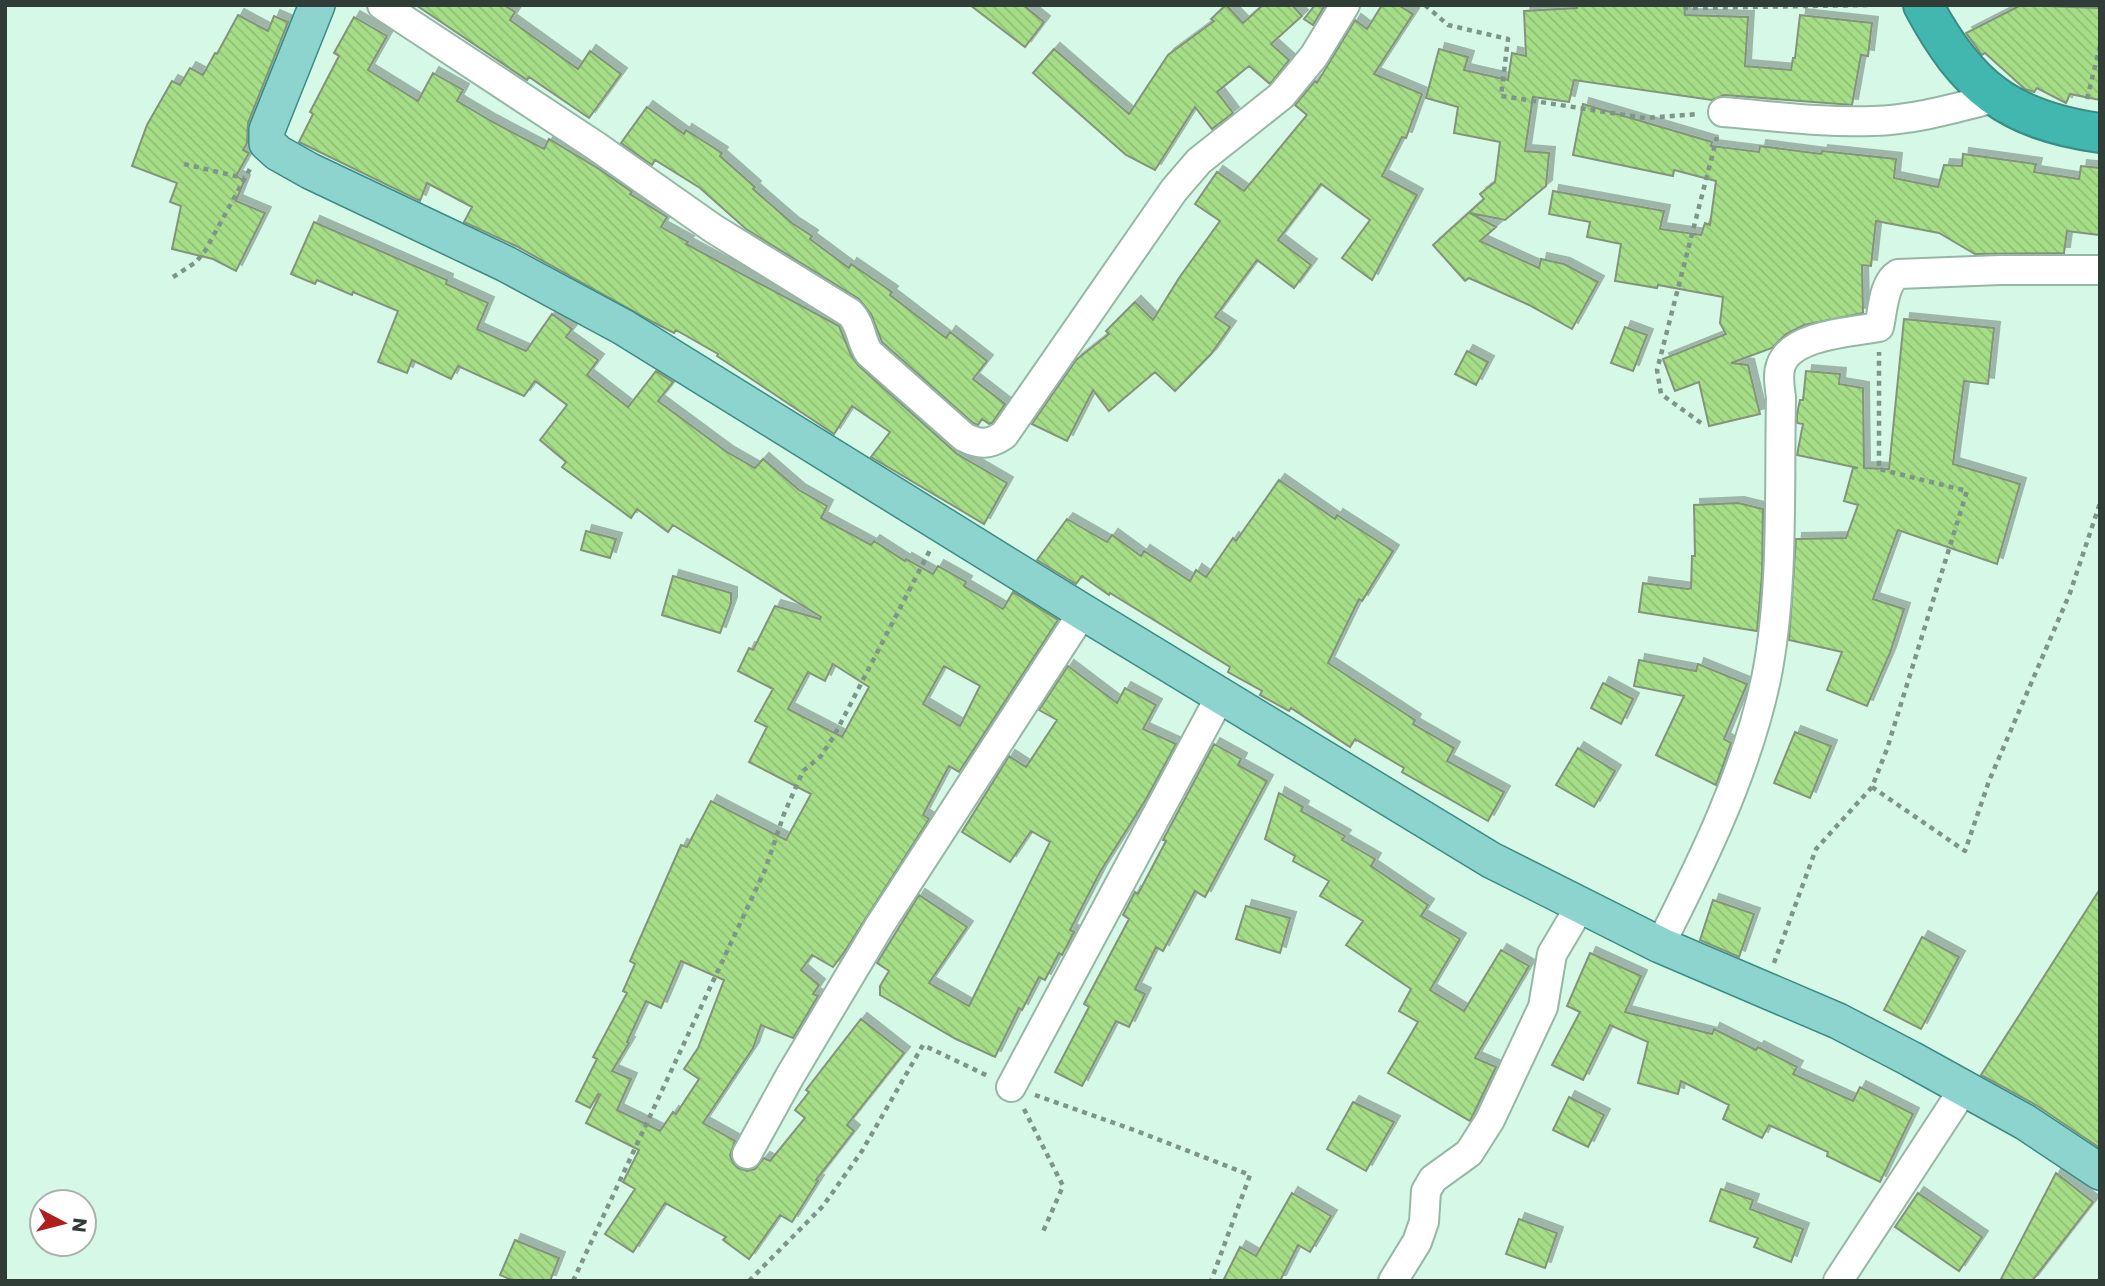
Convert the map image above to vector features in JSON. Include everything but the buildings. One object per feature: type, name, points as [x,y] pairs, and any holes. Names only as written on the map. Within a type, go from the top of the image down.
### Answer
[{"type":"highway","points":[[1923,5],[1942,41],[1964,69],[1995,98],[2043,121],[2089,131]]},
{"type":"main road","points":[[317,5],[270,119],[267,143],[278,153],[310,171],[506,264],[623,327],[1490,860],[1660,945],[1838,1021],[1965,1087],[2025,1122],[2100,1172]]},
{"type":"street","points":[[382,5],[596,146],[714,229],[850,313],[860,326],[862,340],[869,353],[964,437],[978,444],[1004,435],[1174,190],[1199,161],[1281,96],[1314,56],[1345,5]]},
{"type":"street","points":[[1723,112],[1875,121],[1917,117],[1995,98]]},
{"type":"street","points":[[1660,945],[1699,867],[1741,767],[1766,679],[1779,540],[1781,398],[1778,375],[1790,350],[1799,344],[1833,335],[1879,327],[1888,284],[1898,274],[2100,270]]},
{"type":"street","points":[[747,1154],[880,925],[1083,612]]},
{"type":"street","points":[[1011,1087],[1221,695]]},
{"type":"street","points":[[1393,1281],[1417,1242],[1424,1222],[1426,1191],[1433,1180],[1469,1153],[1490,1120],[1543,1007],[1552,954],[1581,905]]},
{"type":"street","points":[[1838,1281],[1965,1087]]},
{"type":"path","points":[[1426,5],[1448,24],[1508,39],[1501,96],[1645,118],[1723,112],[1657,370],[1661,394],[1701,423]]},
{"type":"path","points":[[1685,5],[1686,8],[1871,5]]},
{"type":"path","points":[[2089,131],[2100,46]]},
{"type":"path","points":[[173,277],[196,262],[205,251],[244,178],[267,143]]},
{"type":"path","points":[[184,164],[244,178]]},
{"type":"path","points":[[1763,990],[1815,849],[1872,787],[1887,749],[1967,491],[1879,469],[1879,327]]},
{"type":"path","points":[[1872,787],[1965,851],[1989,781],[2070,593],[2100,503]]},
{"type":"path","points":[[573,1281],[765,870],[784,814],[803,771],[821,756],[834,736],[944,524]]},
{"type":"path","points":[[748,1281],[823,1206],[862,1151],[923,1045],[1011,1087],[1134,1130],[1250,1175],[1212,1281]]},
{"type":"path","points":[[1011,1087],[1063,1186],[1042,1234]]}]
